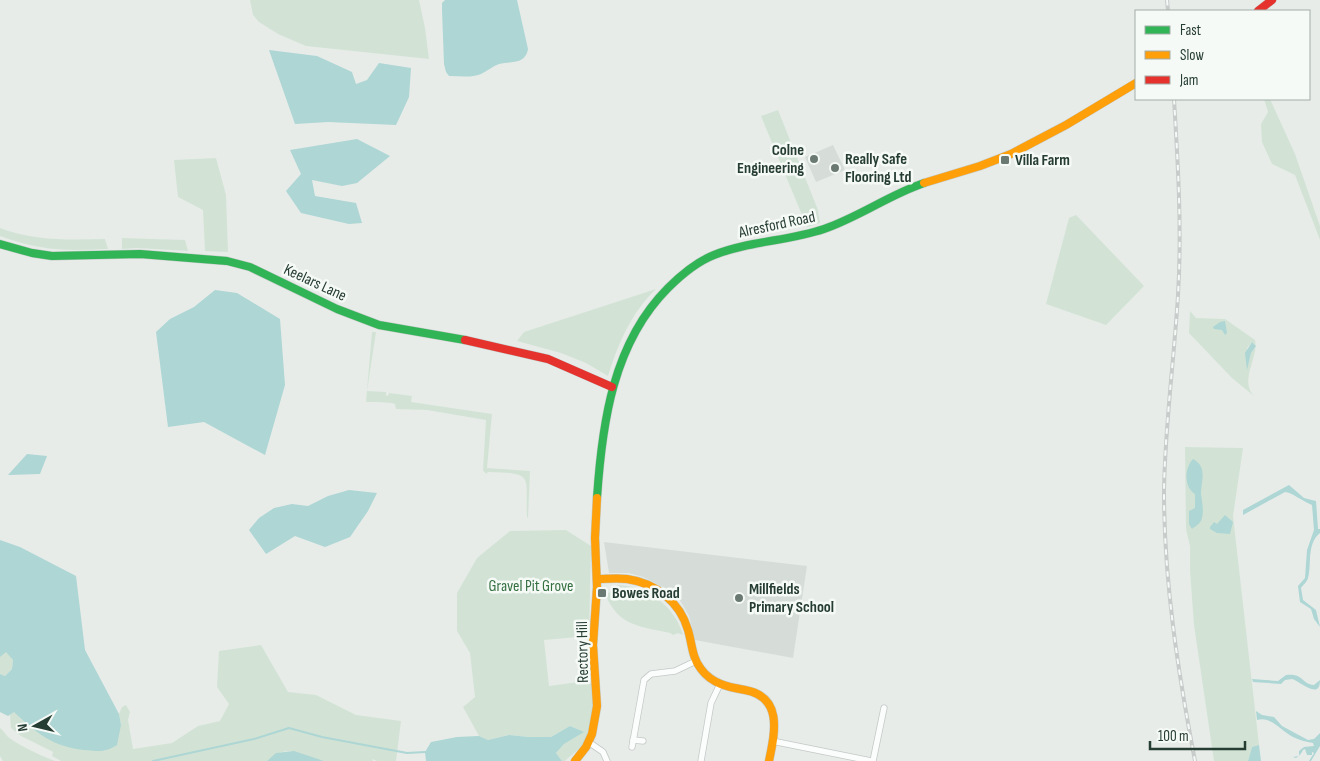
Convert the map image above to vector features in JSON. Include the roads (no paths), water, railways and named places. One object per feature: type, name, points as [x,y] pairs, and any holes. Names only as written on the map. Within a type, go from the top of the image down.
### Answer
[{"type":"street","points":[[1259,10],[1272,0]]},
{"type":"street","name":"Alresford Road","points":[[595,537],[599,468],[612,387],[627,347],[644,315],[668,287],[699,261],[732,248],[809,233],[825,228],[910,188],[1005,157],[1036,142],[1118,96],[1135,84]]},
{"type":"street","name":"Keelars Lane","points":[[0,244],[30,253],[52,256],[77,257],[132,253],[230,261],[265,273],[272,279],[337,309],[379,325],[468,341],[548,359],[612,387]]},
{"type":"street","name":"Rectory Hill","points":[[575,761],[590,743],[596,722],[598,697],[593,643],[597,579],[595,537]]},
{"type":"street","points":[[597,579],[627,579],[641,582],[660,591],[674,604],[685,620],[696,661],[708,676],[720,684],[756,693],[765,698],[770,704],[774,717],[769,761]]},
{"type":"street","points":[[632,747],[644,680],[651,674],[675,671],[696,661]]},
{"type":"street","points":[[701,761],[711,704],[720,684]]},
{"type":"street","points":[[772,741],[838,758],[872,761],[881,712]]},
{"type":"street","points":[[634,740],[643,741]]},
{"type":"street","points":[[590,743],[603,752],[607,761]]},
{"type":"water","points":[[445,0],[517,0],[528,49],[524,58],[499,64],[477,75],[449,76],[444,64],[442,3]]},
{"type":"water","points":[[269,50],[317,56],[352,72],[356,84],[367,80],[379,63],[411,68],[409,97],[396,125],[328,122],[295,124]]},
{"type":"water","points":[[357,139],[390,156],[357,183],[342,186],[312,180],[315,196],[356,203],[362,223],[349,224],[301,213],[286,191],[301,174],[290,150]]},
{"type":"water","points":[[215,290],[237,293],[280,319],[285,385],[265,455],[204,422],[168,427],[156,332],[170,319],[194,307]]},
{"type":"water","points":[[1225,321],[1227,333],[1225,335],[1222,330],[1214,329],[1213,327]]},
{"type":"water","points":[[1252,342],[1256,346],[1251,353],[1247,370],[1245,353]]},
{"type":"water","points":[[27,454],[47,456],[40,474],[8,475]]},
{"type":"water","points":[[1193,459],[1198,462],[1202,470],[1201,494],[1203,512],[1201,521],[1192,529],[1189,524],[1189,511],[1195,508],[1195,494],[1191,491],[1186,478],[1188,468]]},
{"type":"water","points":[[1289,485],[1304,498],[1316,501],[1320,533],[1311,549],[1308,578],[1301,588],[1303,600],[1316,610],[1320,627],[1314,619],[1311,609],[1300,602],[1298,586],[1305,578],[1307,550],[1314,530],[1312,505],[1285,492],[1243,515],[1243,510]]},
{"type":"water","points":[[349,490],[377,493],[368,511],[350,537],[325,547],[295,536],[266,554],[249,530],[259,518],[274,508],[292,504],[308,506],[328,496]]},
{"type":"water","points":[[1225,515],[1233,522],[1230,534],[1217,533],[1210,529],[1214,522],[1217,524]]},
{"type":"water","points":[[0,540],[20,547],[76,576],[85,650],[119,714],[121,725],[117,745],[112,748],[98,751],[63,746],[37,732],[14,712],[8,716],[0,712],[0,674],[5,676],[12,669],[13,660],[6,652],[0,657]]},
{"type":"water","points":[[1286,675],[1299,677],[1307,683],[1314,685],[1320,680],[1319,686],[1317,689],[1309,688],[1292,679],[1285,680],[1281,684],[1253,682],[1252,679],[1278,681]]},
{"type":"water","points":[[1256,711],[1262,715],[1274,717],[1282,726],[1308,740],[1314,739],[1320,733],[1320,746],[1311,761],[1309,761],[1314,753],[1312,752],[1312,755],[1307,755],[1305,749],[1299,756],[1299,751],[1304,747],[1314,746],[1313,743],[1293,737],[1267,720],[1257,720]]},
{"type":"water","points":[[570,726],[584,732],[564,744],[556,753],[562,761],[426,761],[425,752],[431,742],[457,737],[479,736],[488,740],[509,735],[551,737]]},
{"type":"water","points":[[1259,745],[1261,761],[1248,761],[1252,747]]},
{"type":"water","points":[[294,751],[324,761],[267,761],[276,753]]},
{"type":"waterway","points":[[153,761],[254,739],[289,728],[322,737],[407,753],[425,752]]},
{"type":"railway","points":[[1167,0],[1168,10]]},
{"type":"railway","points":[[1174,100],[1180,246],[1166,442],[1164,491],[1166,559],[1173,627],[1195,761]]},
{"type":"place","name":"Colne Engineering","points":[[814,159]]},
{"type":"place","name":"Villa Farm","points":[[1005,160]]},
{"type":"place","name":"Really Safe Flooring Ltd","points":[[835,168]]},
{"type":"place","name":"Bowes Road","points":[[602,593]]},
{"type":"place","name":"Millfields Primary School","points":[[739,598]]},
{"type":"park label","name":"Gravel Pit Grove","points":[[531,586]]}]
